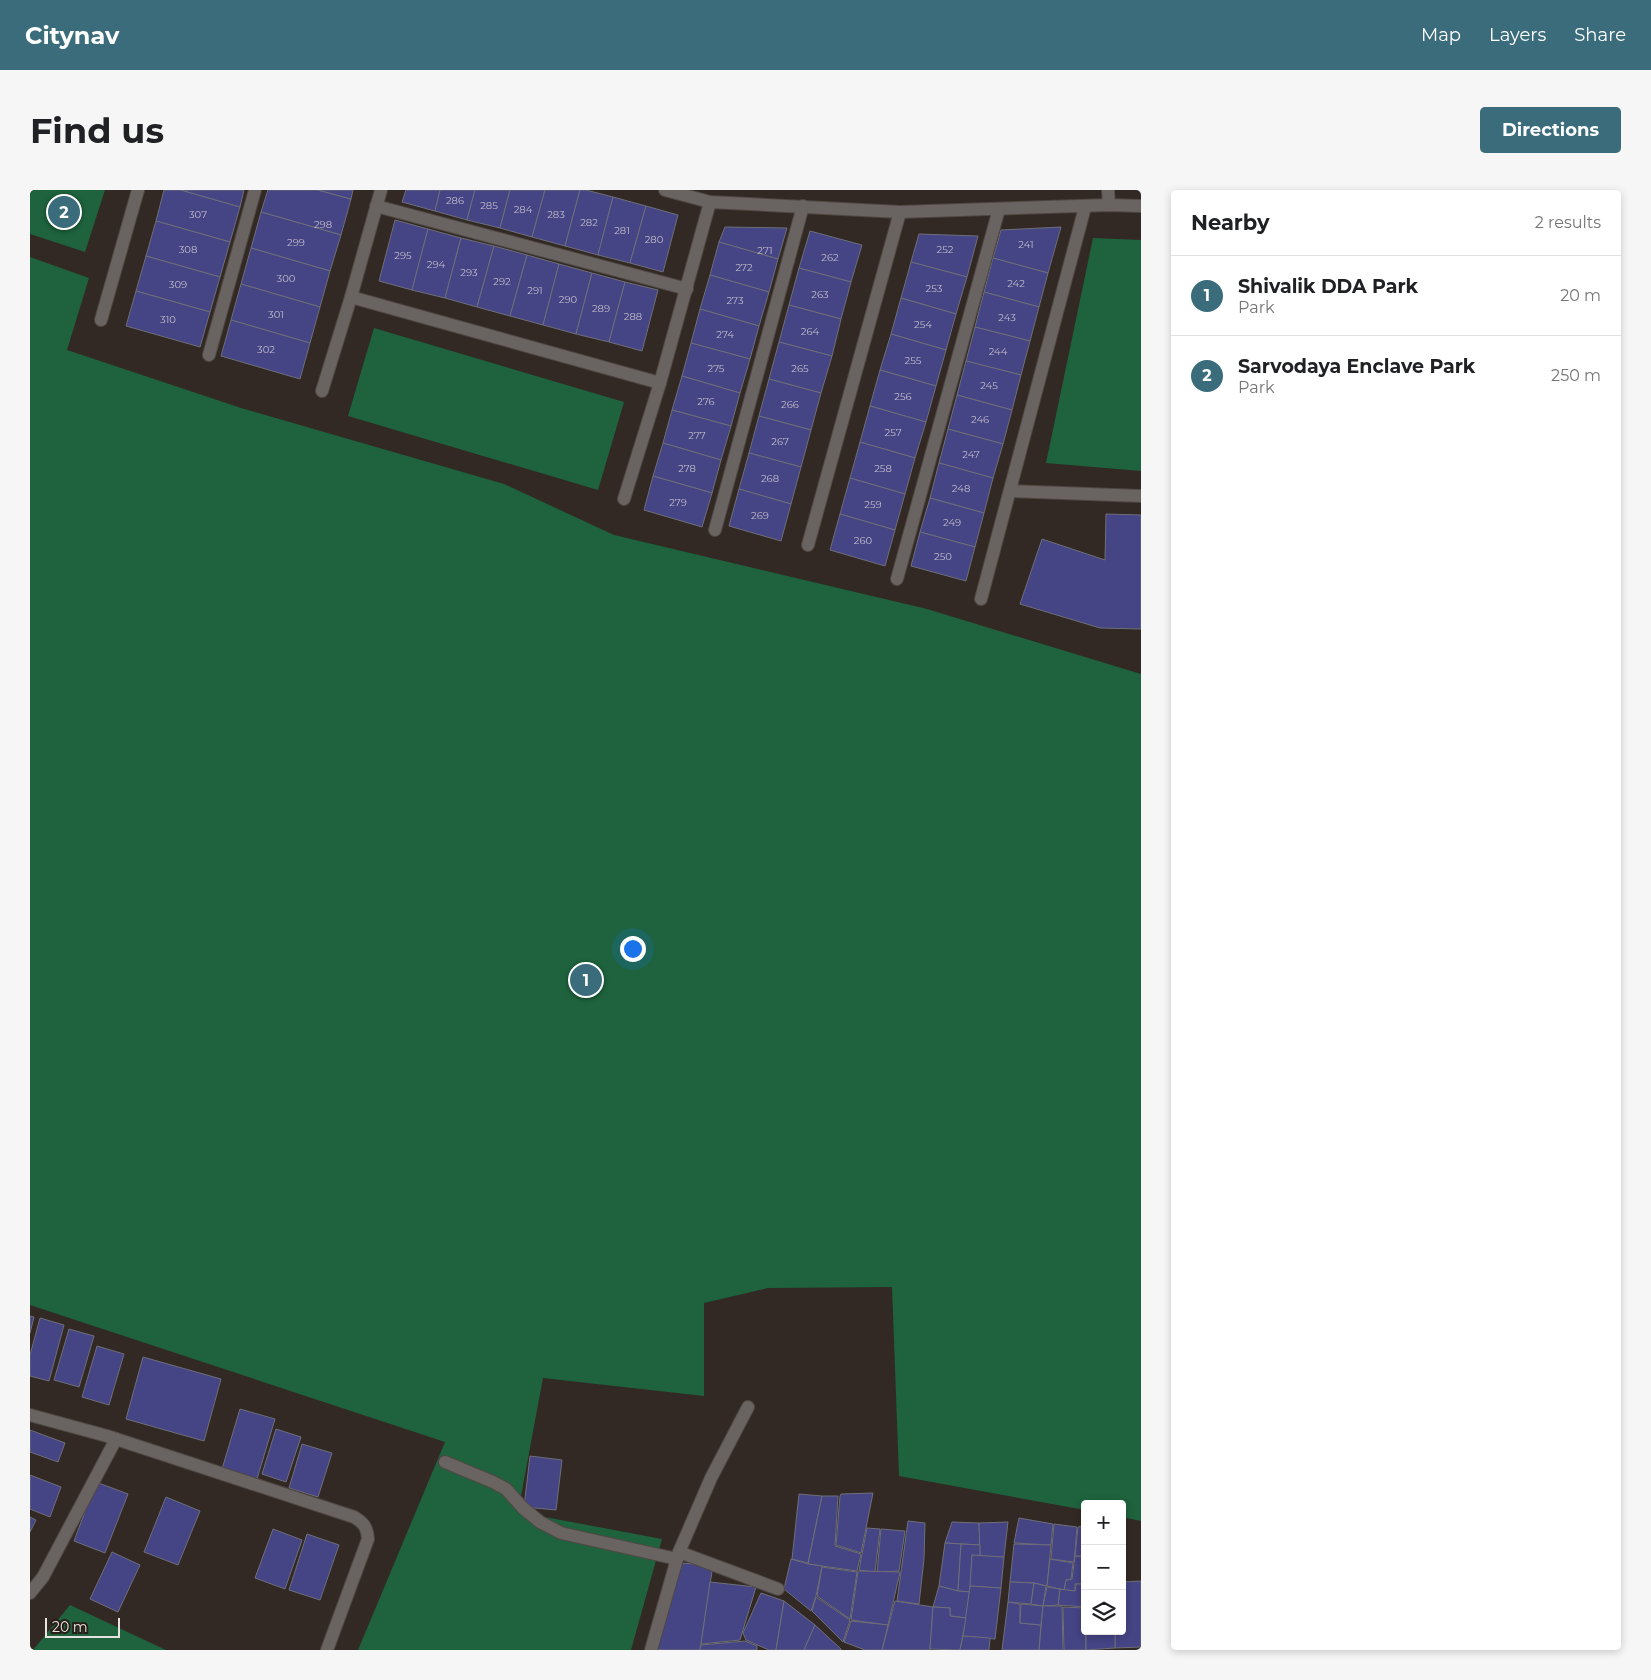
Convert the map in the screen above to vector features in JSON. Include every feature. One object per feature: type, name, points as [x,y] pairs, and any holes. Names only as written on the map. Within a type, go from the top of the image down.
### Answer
[{"type":"street","points":[[101,320],[138,190]]},
{"type":"street","points":[[209,355],[255,190]]},
{"type":"street","points":[[322,391],[381,190]]},
{"type":"street","points":[[665,190],[710,202],[900,212],[1110,205],[1141,206]]},
{"type":"street","points":[[1108,190],[1110,205]]},
{"type":"street","points":[[624,499],[660,383],[710,202]]},
{"type":"street","points":[[376,206],[687,289]]},
{"type":"street","points":[[715,530],[802,206]]},
{"type":"street","points":[[981,599],[1085,207]]},
{"type":"street","points":[[897,579],[999,209]]},
{"type":"street","points":[[808,545],[900,212]]},
{"type":"street","points":[[351,297],[660,383]]},
{"type":"street","points":[[1010,491],[1141,496]]},
{"type":"street","points":[[651,1650],[678,1556],[712,1478],[748,1407]]},
{"type":"street","points":[[30,1415],[116,1439],[354,1517],[363,1523],[368,1529],[368,1539],[327,1650]]},
{"type":"street","points":[[30,1593],[43,1577],[116,1439]]},
{"type":"street","points":[[445,1462],[506,1489],[523,1508],[540,1522],[561,1533],[678,1556],[778,1589]]},
{"type":"green space","points":[[30,190],[105,190],[85,252],[30,234]]},
{"type":"green space","points":[[1093,238],[1141,240],[1141,471],[1046,463]]},
{"type":"green space","points":[[30,257],[89,278],[67,350],[241,408],[504,484],[614,535],[927,609],[1141,674],[1141,1521],[1126,1518],[1126,1500],[1081,1500],[1081,1509],[899,1476],[892,1287],[768,1288],[704,1303],[704,1396],[543,1378],[518,1512],[662,1539],[631,1650],[358,1650],[445,1442],[30,1305]]},
{"type":"green space","points":[[374,328],[624,402],[598,490],[348,416]]},
{"type":"green space","points":[[70,1605],[166,1650],[33,1650]]},
{"type":"building","points":[[164,190],[181,190],[240,207],[230,242],[156,221]]},
{"type":"building","points":[[181,190],[244,190],[240,207]]},
{"type":"building","points":[[268,190],[318,190],[351,199],[341,235],[261,212]]},
{"type":"building","points":[[318,190],[353,190],[351,199]]},
{"type":"building","points":[[406,190],[440,190],[435,211],[402,202]]},
{"type":"building","points":[[440,190],[475,190],[467,220],[435,211]]},
{"type":"building","points":[[475,190],[510,190],[500,228],[467,220]]},
{"type":"building","points":[[510,190],[545,190],[532,237],[500,228]]},
{"type":"building","points":[[545,190],[580,190],[565,246],[532,237]]},
{"type":"building","points":[[580,190],[613,197],[598,255],[565,246]]},
{"type":"building","points":[[613,197],[646,206],[630,263],[598,255]]},
{"type":"building","points":[[646,206],[678,215],[663,272],[630,263]]},
{"type":"building","points":[[261,212],[341,235],[330,271],[251,248]]},
{"type":"building","points":[[395,220],[428,229],[412,290],[379,281]]},
{"type":"building","points":[[156,221],[230,242],[220,277],[146,256]]},
{"type":"building","points":[[725,227],[787,228],[778,259],[719,242]]},
{"type":"building","points":[[1061,227],[1048,273],[993,258],[1001,230]]},
{"type":"building","points":[[428,229],[461,238],[445,298],[412,290]]},
{"type":"building","points":[[810,231],[862,245],[851,282],[799,268]]},
{"type":"building","points":[[919,234],[978,236],[967,277],[911,262]]},
{"type":"building","points":[[461,238],[494,246],[477,307],[445,298]]},
{"type":"building","points":[[719,242],[778,259],[769,292],[710,275]]},
{"type":"building","points":[[494,246],[527,255],[510,316],[477,307]]},
{"type":"building","points":[[251,248],[330,271],[320,307],[241,284]]},
{"type":"building","points":[[527,255],[559,264],[543,325],[510,316]]},
{"type":"building","points":[[146,256],[220,277],[210,312],[136,291]]},
{"type":"building","points":[[993,258],[1048,273],[1039,307],[984,292]]},
{"type":"building","points":[[911,262],[967,277],[956,314],[901,298]]},
{"type":"building","points":[[559,264],[592,273],[576,334],[543,325]]},
{"type":"building","points":[[799,268],[851,282],[841,319],[789,305]]},
{"type":"building","points":[[592,273],[625,282],[609,342],[576,334]]},
{"type":"building","points":[[710,275],[769,292],[759,326],[700,309]]},
{"type":"building","points":[[625,282],[658,290],[642,351],[609,342]]},
{"type":"building","points":[[241,284],[320,307],[310,343],[231,320]]},
{"type":"building","points":[[136,291],[210,312],[200,347],[126,326]]},
{"type":"building","points":[[984,292],[1039,307],[1030,341],[975,327]]},
{"type":"building","points":[[901,298],[956,314],[946,350],[891,334]]},
{"type":"building","points":[[789,305],[841,319],[832,356],[779,342]]},
{"type":"building","points":[[700,309],[759,326],[750,359],[691,343]]},
{"type":"building","points":[[231,320],[310,343],[300,379],[221,356]]},
{"type":"building","points":[[975,327],[1030,341],[1021,375],[966,361]]},
{"type":"building","points":[[891,334],[946,350],[936,386],[880,370]]},
{"type":"building","points":[[779,342],[832,356],[821,393],[769,379]]},
{"type":"building","points":[[691,343],[750,359],[740,393],[682,376]]},
{"type":"building","points":[[966,361],[1021,375],[1012,410],[957,395]]},
{"type":"building","points":[[880,370],[936,386],[926,422],[870,406]]},
{"type":"building","points":[[682,376],[740,393],[731,426],[672,410]]},
{"type":"building","points":[[769,379],[821,393],[811,430],[759,416]]},
{"type":"building","points":[[957,395],[1012,410],[1003,444],[948,429]]},
{"type":"building","points":[[870,406],[926,422],[915,458],[860,442]]},
{"type":"building","points":[[672,410],[731,426],[721,460],[663,443]]},
{"type":"building","points":[[759,416],[811,430],[801,467],[749,453]]},
{"type":"building","points":[[948,429],[1003,444],[993,478],[939,463]]},
{"type":"building","points":[[860,442],[915,458],[905,494],[850,478]]},
{"type":"building","points":[[663,443],[721,460],[712,493],[653,476]]},
{"type":"building","points":[[749,453],[801,467],[791,504],[739,489]]},
{"type":"building","points":[[939,463],[993,478],[984,513],[930,498]]},
{"type":"building","points":[[653,476],[712,493],[702,527],[644,510]]},
{"type":"building","points":[[850,478],[905,494],[895,530],[840,514]]},
{"type":"building","points":[[739,489],[791,504],[781,541],[729,526]]},
{"type":"building","points":[[930,498],[984,513],[975,547],[920,532]]},
{"type":"building","points":[[840,514],[895,530],[885,566],[830,550]]},
{"type":"building","points":[[1106,514],[1141,515],[1141,629],[1100,628],[1020,604],[1042,539],[1105,560]]},
{"type":"building","points":[[920,532],[975,547],[966,581],[911,566]]},
{"type":"building","points":[[30,1316],[34,1317],[30,1333]]},
{"type":"building","points":[[40,1318],[64,1325],[49,1381],[30,1376],[30,1355]]},
{"type":"building","points":[[69,1329],[94,1336],[79,1387],[54,1380]]},
{"type":"building","points":[[97,1346],[124,1354],[109,1405],[82,1397]]},
{"type":"building","points":[[143,1357],[221,1379],[204,1441],[126,1419]]},
{"type":"building","points":[[240,1409],[275,1419],[257,1479],[222,1469]]},
{"type":"building","points":[[276,1429],[301,1437],[286,1482],[262,1474]]},
{"type":"building","points":[[30,1430],[65,1443],[58,1462],[30,1452]]},
{"type":"building","points":[[302,1444],[332,1453],[318,1497],[289,1488]]},
{"type":"building","points":[[530,1456],[562,1460],[556,1510],[524,1507]]},
{"type":"building","points":[[30,1475],[61,1487],[50,1517],[30,1509]]},
{"type":"building","points":[[96,1482],[128,1494],[105,1553],[74,1541]]},
{"type":"building","points":[[873,1493],[861,1553],[836,1545],[841,1494]]},
{"type":"building","points":[[799,1494],[822,1496],[808,1563],[792,1559]]},
{"type":"building","points":[[822,1496],[838,1496],[835,1546],[861,1554],[857,1571],[808,1564]]},
{"type":"building","points":[[166,1497],[200,1511],[178,1565],[144,1552]]},
{"type":"building","points":[[30,1517],[36,1520],[30,1532]]},
{"type":"building","points":[[1019,1518],[1053,1524],[1051,1545],[1014,1543]]},
{"type":"building","points":[[908,1521],[925,1523],[924,1559],[919,1604],[897,1601]]},
{"type":"building","points":[[952,1522],[979,1523],[980,1545],[945,1543]]},
{"type":"building","points":[[1008,1522],[1004,1557],[980,1556],[979,1523]]},
{"type":"building","points":[[1054,1524],[1077,1527],[1074,1562],[1051,1559]]},
{"type":"building","points":[[1078,1527],[1081,1527],[1081,1556],[1075,1556]]},
{"type":"building","points":[[867,1528],[880,1529],[875,1572],[859,1570]]},
{"type":"building","points":[[273,1529],[302,1540],[285,1589],[255,1578]]},
{"type":"building","points":[[881,1529],[905,1531],[899,1571],[877,1572]]},
{"type":"building","points":[[307,1534],[339,1545],[320,1600],[289,1590]]},
{"type":"building","points":[[945,1543],[961,1544],[958,1591],[939,1586]]},
{"type":"building","points":[[961,1544],[980,1545],[980,1556],[972,1555],[970,1592],[958,1591]]},
{"type":"building","points":[[1014,1544],[1051,1545],[1047,1586],[1034,1583],[1010,1582]]},
{"type":"building","points":[[112,1552],[140,1565],[118,1612],[90,1599]]},
{"type":"building","points":[[972,1555],[1004,1557],[1001,1588],[970,1586]]},
{"type":"building","points":[[1075,1556],[1081,1557],[1081,1584],[1075,1584],[1075,1591],[1064,1591],[1066,1580],[1072,1579]]},
{"type":"building","points":[[791,1559],[822,1566],[811,1611],[784,1589]]},
{"type":"building","points":[[1050,1559],[1073,1563],[1071,1579],[1066,1580],[1064,1590],[1047,1586]]},
{"type":"building","points":[[680,1563],[713,1565],[700,1650],[656,1649]]},
{"type":"building","points":[[822,1567],[857,1572],[850,1619],[817,1596]]},
{"type":"building","points":[[858,1571],[900,1572],[888,1625],[851,1620]]},
{"type":"building","points":[[1141,1581],[1141,1647],[1115,1648],[1115,1635],[1126,1635],[1126,1582]]},
{"type":"building","points":[[710,1582],[756,1587],[740,1640],[701,1644]]},
{"type":"building","points":[[1010,1582],[1034,1583],[1031,1604],[1008,1602]]},
{"type":"building","points":[[1034,1583],[1046,1586],[1043,1606],[1031,1604]]},
{"type":"building","points":[[1076,1584],[1081,1584],[1081,1607],[1058,1605],[1060,1589],[1075,1591]]},
{"type":"building","points":[[939,1586],[970,1592],[966,1618],[950,1616],[950,1608],[933,1607]]},
{"type":"building","points":[[970,1586],[1001,1588],[995,1639],[963,1636]]},
{"type":"building","points":[[1047,1587],[1060,1589],[1058,1605],[1043,1606]]},
{"type":"building","points":[[761,1593],[784,1601],[776,1650],[769,1650],[746,1640],[743,1633]]},
{"type":"building","points":[[816,1597],[850,1620],[843,1642],[812,1611]]},
{"type":"building","points":[[784,1601],[815,1625],[804,1650],[776,1650]]},
{"type":"building","points":[[895,1601],[933,1607],[930,1650],[882,1650]]},
{"type":"building","points":[[1008,1602],[1020,1604],[1020,1623],[1041,1625],[1039,1650],[1002,1650]]},
{"type":"building","points":[[1021,1604],[1043,1606],[1041,1625],[1020,1623]]},
{"type":"building","points":[[1043,1606],[1062,1606],[1063,1650],[1039,1650]]},
{"type":"building","points":[[933,1607],[950,1608],[950,1616],[966,1618],[960,1650],[930,1649]]},
{"type":"building","points":[[1063,1607],[1081,1608],[1081,1635],[1086,1635],[1086,1650],[1064,1650]]},
{"type":"building","points":[[851,1621],[888,1625],[882,1650],[865,1650],[844,1642]]},
{"type":"building","points":[[815,1625],[841,1649],[841,1650],[804,1650]]},
{"type":"building","points":[[1086,1635],[1115,1635],[1115,1648],[1086,1650]]},
{"type":"building","points":[[963,1636],[990,1638],[989,1650],[960,1650]]},
{"type":"building","points":[[745,1641],[757,1646],[757,1650],[700,1650],[701,1645]]},
{"type":"place","name":"Sarvodaya Enclave Park","points":[[64,212]]},
{"type":"place","name":"Shivalik DDA Park","points":[[586,980]]}]
